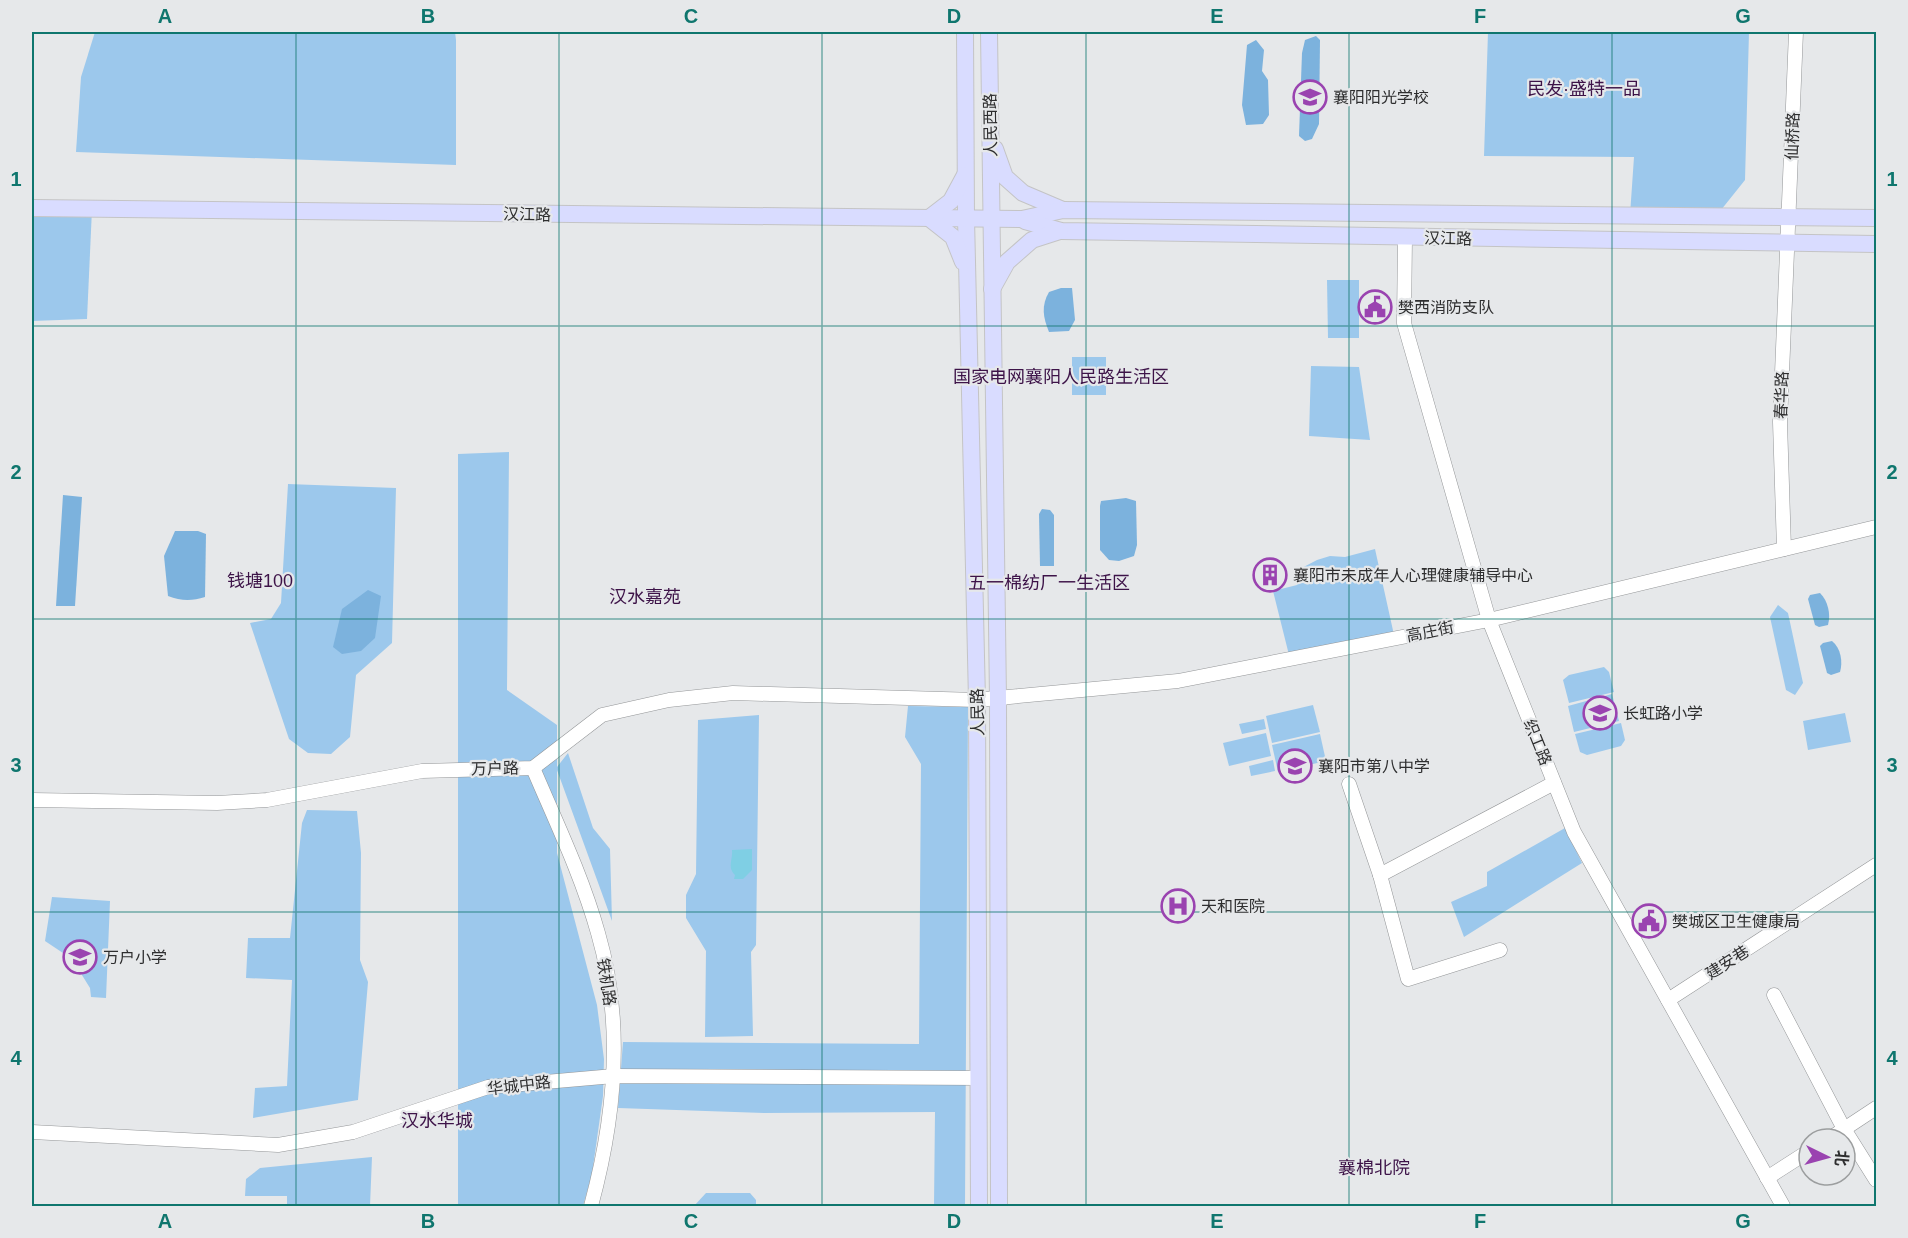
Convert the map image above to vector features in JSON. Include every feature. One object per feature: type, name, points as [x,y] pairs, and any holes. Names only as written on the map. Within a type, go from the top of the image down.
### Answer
[{"type":"main road","name":"人民西路","points":[[965,32],[966,219]]},
{"type":"main road","name":"人民西路","points":[[989,32],[990,219]]},
{"type":"main road","points":[[991,137],[1005,177],[1023,193],[1064,210]]},
{"type":"main road","points":[[966,174],[951,201],[929,218],[953,237],[967,273]]},
{"type":"main road","name":"汉江路","points":[[32,208],[966,219],[1022,219],[1064,210],[1876,218]]},
{"type":"main road","name":"人民路","points":[[966,219],[977,700],[979,1206]]},
{"type":"main road","name":"人民路","points":[[990,219],[998,699],[999,1206]]},
{"type":"main road","name":"汉江路","points":[[1022,219],[1061,231],[1876,244]]},
{"type":"main road","points":[[992,290],[1007,262],[1032,240],[1061,231]]},
{"type":"street","name":"仙桥路","points":[[1787,241],[1796,32]]},
{"type":"street","name":"织工路","points":[[1406,237],[1404,323],[1489,620],[1574,832],[1783,1206]]},
{"type":"street","name":"春华路","points":[[1784,549],[1780,422],[1787,241]]},
{"type":"street","name":"高庄街","points":[[977,700],[1178,681],[1489,620],[1876,527]]},
{"type":"street","name":"万户路","points":[[32,800],[217,803],[257,801],[422,771],[533,768],[602,715],[669,700],[732,693],[977,700]]},
{"type":"street","name":"铁机路","points":[[533,768],[562,836],[598,934],[609,984],[615,1035],[614,1076],[600,1173],[591,1206]]},
{"type":"street","points":[[1380,875],[1554,783]]},
{"type":"street","points":[[1349,784],[1380,875],[1408,979],[1500,950]]},
{"type":"street","name":"建安巷","points":[[1668,999],[1876,865]]},
{"type":"street","points":[[1774,995],[1843,1127]]},
{"type":"street","name":"华城中路","points":[[32,1132],[278,1144],[353,1132],[488,1087],[614,1076],[979,1078]]},
{"type":"street","points":[[1847,1127],[1876,1108]]},
{"type":"street","points":[[1857,1150],[1876,1180]]},
{"type":"street","points":[[1767,1178],[1797,1159]]},
{"type":"shaded area","points":[[95,32],[455,32],[456,165],[76,152],[81,77]]},
{"type":"shaded area","points":[[1488,32],[1749,32],[1745,180],[1717,215],[1630,215],[1634,157],[1484,156]]},
{"type":"shaded area","points":[[1316,36],[1320,40],[1319,124],[1312,139],[1305,141],[1299,136],[1302,53],[1305,40]]},
{"type":"shaded area","points":[[1256,40],[1264,50],[1262,71],[1268,80],[1269,115],[1263,124],[1246,125],[1242,105],[1247,45]]},
{"type":"shaded area","points":[[92,209],[87,319],[32,321],[32,211]]},
{"type":"shaded area","points":[[1327,280],[1359,280],[1359,338],[1328,338]]},
{"type":"shaded area","points":[[1061,288],[1072,288],[1075,320],[1069,331],[1049,332],[1044,316],[1045,302],[1049,292]]},
{"type":"shaded area","points":[[1072,357],[1106,357],[1106,395],[1072,395]]},
{"type":"shaded area","points":[[1311,366],[1359,367],[1370,440],[1309,436]]},
{"type":"shaded area","points":[[509,452],[507,690],[557,725],[557,767],[568,753],[593,828],[610,849],[612,921],[557,770],[557,853],[597,1005],[604,1059],[603,1096],[592,1174],[583,1206],[458,1206],[458,454]]},
{"type":"shaded area","points":[[288,484],[396,488],[392,643],[356,675],[350,737],[331,754],[308,753],[289,739],[250,623],[271,619],[281,603]]},
{"type":"shaded area","points":[[63,495],[82,497],[75,606],[56,606]]},
{"type":"shaded area","points":[[1126,498],[1136,501],[1137,545],[1134,556],[1119,561],[1109,560],[1100,550],[1101,501]]},
{"type":"shaded area","points":[[1042,509],[1050,510],[1054,515],[1054,566],[1040,566],[1039,514]]},
{"type":"shaded area","points":[[175,531],[198,531],[206,534],[205,597],[186,600],[168,596],[164,556]]},
{"type":"shaded area","points":[[1375,549],[1394,635],[1289,655],[1273,591],[1297,585],[1294,572],[1317,560],[1330,556],[1345,557]]},
{"type":"shaded area","points":[[368,590],[381,596],[375,638],[361,651],[342,654],[333,647],[342,609]]},
{"type":"shaded area","points":[[1820,593],[1827,604],[1829,616],[1828,625],[1819,627],[1815,625],[1808,599],[1810,595]]},
{"type":"shaded area","points":[[1778,605],[1788,613],[1803,683],[1795,695],[1786,690],[1770,617]]},
{"type":"shaded area","points":[[1832,641],[1839,651],[1841,664],[1840,672],[1831,675],[1827,673],[1820,646]]},
{"type":"shaded area","points":[[1604,667],[1609,672],[1614,692],[1569,703],[1563,680],[1569,675]]},
{"type":"shaded area","points":[[1612,694],[1619,721],[1574,732],[1568,706]]},
{"type":"shaded area","points":[[1313,705],[1320,732],[1272,743],[1266,716]]},
{"type":"shaded area","points":[[908,706],[968,707],[965,1206],[934,1206],[935,1112],[764,1113],[618,1108],[623,1042],[919,1044],[921,764],[905,737]]},
{"type":"shaded area","points":[[1845,713],[1851,742],[1808,750],[1803,721]]},
{"type":"shaded area","points":[[759,715],[756,945],[751,952],[753,1036],[705,1037],[706,951],[686,918],[686,895],[696,874],[698,720]]},
{"type":"shaded area","points":[[1264,719],[1266,729],[1242,734],[1239,724]]},
{"type":"shaded area","points":[[1621,723],[1625,740],[1621,746],[1587,755],[1580,752],[1575,734]]},
{"type":"shaded area","points":[[1266,733],[1271,756],[1229,766],[1223,743]]},
{"type":"shaded area","points":[[1320,734],[1326,761],[1278,772],[1272,745]]},
{"type":"shaded area","points":[[1273,760],[1275,771],[1251,776],[1249,766]]},
{"type":"shaded area","points":[[307,810],[357,811],[361,853],[360,960],[368,982],[358,1100],[253,1118],[255,1088],[287,1086],[292,980],[246,978],[248,938],[290,938],[302,823]]},
{"type":"shaded area","points":[[1565,828],[1582,863],[1464,937],[1451,902],[1487,886],[1487,872]]},
{"type":"shaded area","points":[[752,849],[752,870],[743,879],[734,879],[735,875],[731,866],[732,850]]},
{"type":"shaded area","points":[[52,897],[110,901],[106,998],[91,997],[90,988],[72,959],[45,941]]},
{"type":"shaded area","points":[[372,1157],[370,1206],[287,1206],[287,1196],[245,1196],[246,1179],[260,1168]]},
{"type":"shaded area","points":[[706,1193],[750,1193],[756,1200],[756,1206],[694,1206]]},
{"type":"place","name":"襄阳阳光学校","points":[[1310,97]]},
{"type":"place","name":"樊西消防支队","points":[[1375,307]]},
{"type":"place","name":"襄阳市未成年人心理健康辅导中心","points":[[1270,575]]},
{"type":"place","name":"长虹路小学","points":[[1600,713]]},
{"type":"place","name":"襄阳市第八中学","points":[[1295,766]]},
{"type":"place","name":"天和医院","points":[[1178,906]]},
{"type":"place","name":"樊城区卫生健康局","points":[[1649,921]]},
{"type":"place","name":"万户小学","points":[[80,957]]},
{"type":"district","name":"民发·盛特一品","points":[[1584,89]]},
{"type":"district","name":"国家电网襄阳人民路生活区","points":[[1061,377]]},
{"type":"district","name":"钱塘100","points":[[260,581]]},
{"type":"district","name":"五一棉纺厂一生活区","points":[[1049,583]]},
{"type":"district","name":"汉水嘉苑","points":[[645,597]]},
{"type":"district","name":"汉水华城","points":[[437,1121]]},
{"type":"district","name":"襄棉北院","points":[[1374,1168]]}]
